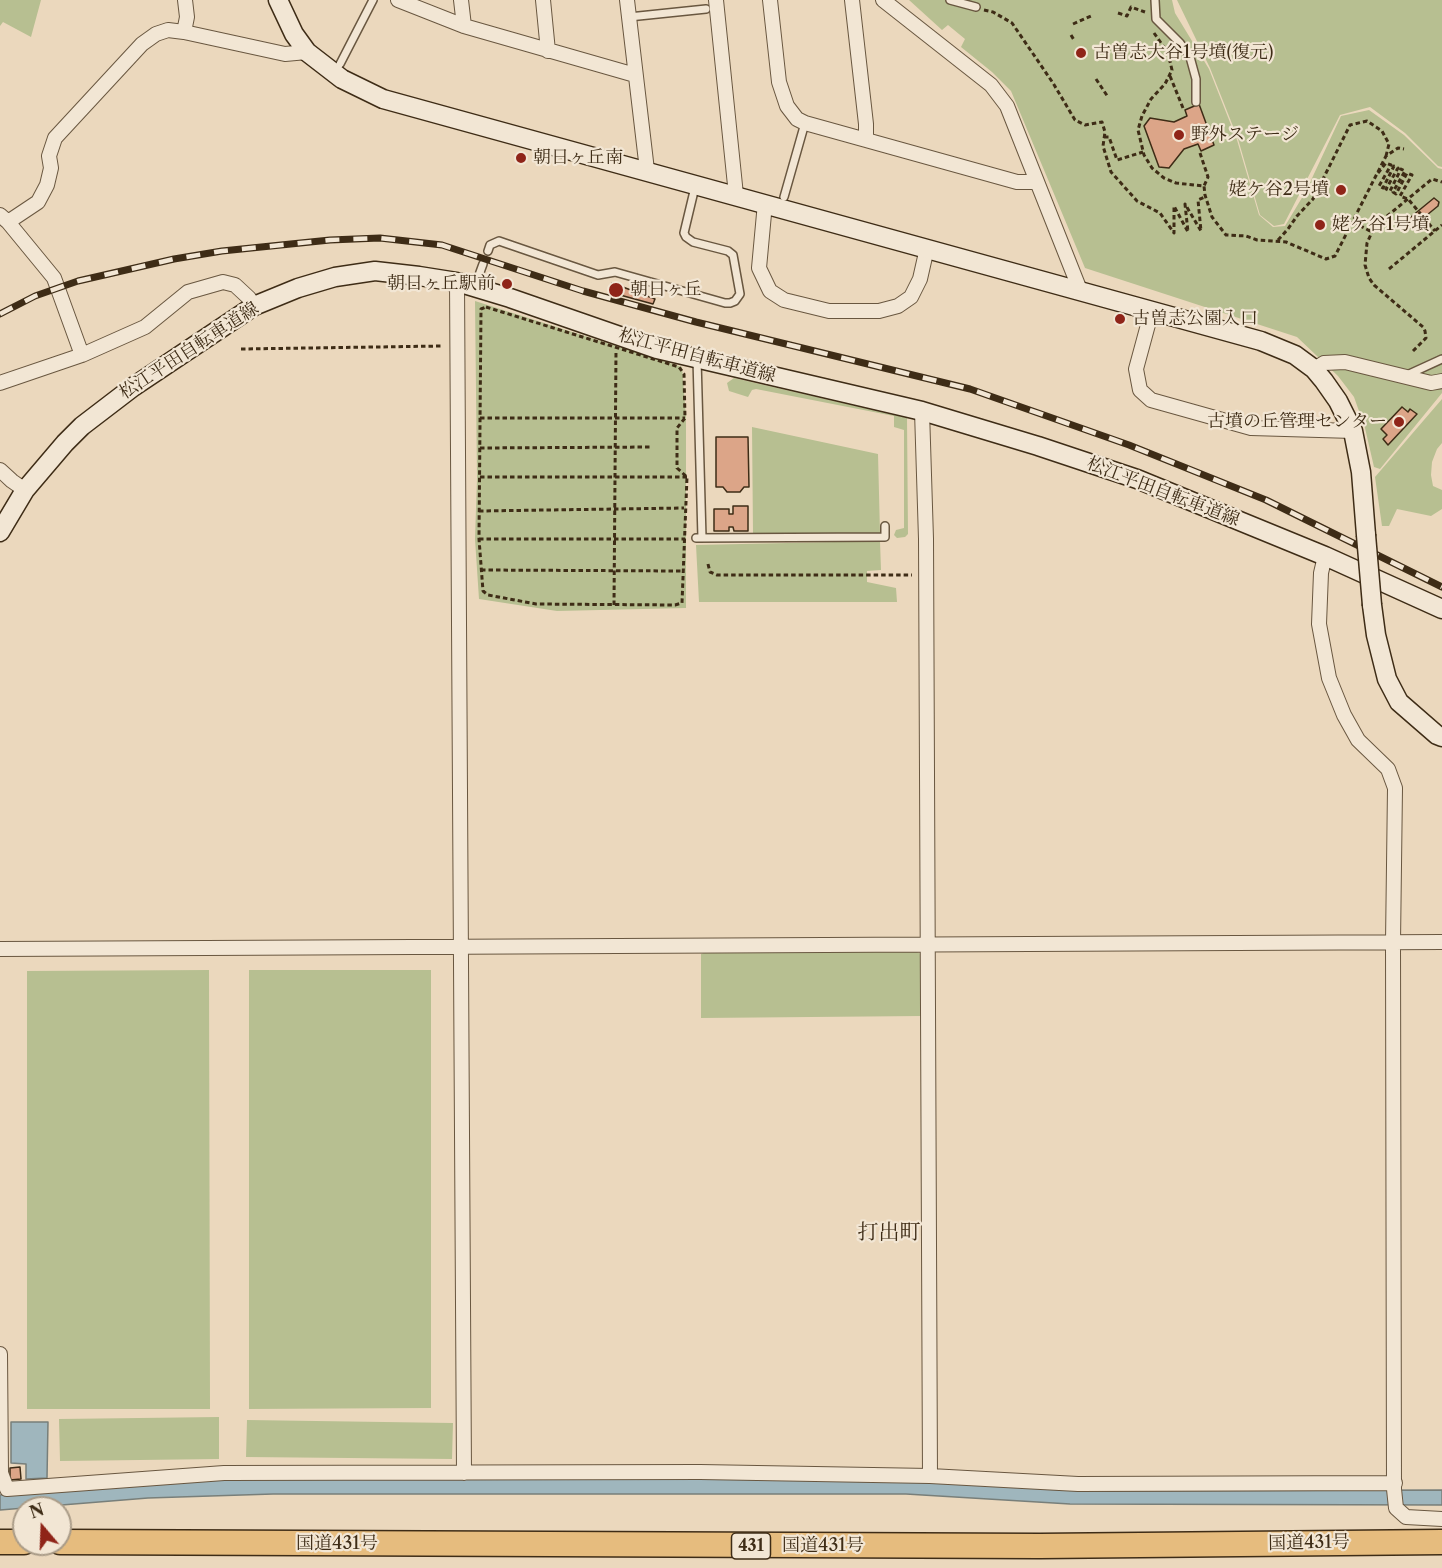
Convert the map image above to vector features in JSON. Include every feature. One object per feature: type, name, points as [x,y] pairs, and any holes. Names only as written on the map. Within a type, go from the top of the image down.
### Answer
[{"type":"highway","name":"国道431号","points":[[72,1542],[980,1546],[1442,1542]]},
{"type":"street","points":[[184,0],[187,16],[184,32]]},
{"type":"street","points":[[278,0],[294,34],[307,52],[342,79],[383,99],[1152,310],[1261,341],[1295,355],[1314,369],[1338,401],[1353,431],[1361,472],[1376,635],[1387,679],[1399,702],[1437,735],[1442,736]]},
{"type":"street","points":[[398,0],[464,26],[635,75]]},
{"type":"street","points":[[461,0],[464,26]]},
{"type":"street","points":[[543,0],[548,51]]},
{"type":"street","points":[[627,0],[647,170]]},
{"type":"street","points":[[770,0],[783,99],[790,112],[805,123],[1017,182],[1037,182]]},
{"type":"street","points":[[852,0],[866,140]]},
{"type":"street","points":[[883,0],[991,85],[1007,106],[1080,290]]},
{"type":"street","points":[[711,4],[736,195]]},
{"type":"street","points":[[82,355],[54,278],[4,219],[38,202],[47,185],[51,168],[49,156],[55,138],[142,44],[156,34],[168,30],[285,54],[307,52]]},
{"type":"street","points":[[765,203],[759,268],[771,291],[784,300],[829,311],[879,311],[898,306],[910,297],[920,279],[927,248]]},
{"type":"street","name":"松江平田自転車道線","points":[[0,532],[25,490],[65,443],[89,420],[133,387],[254,306],[298,288],[335,277],[375,271],[457,282],[657,349],[922,411],[1137,479],[1325,556],[1442,609]]},
{"type":"street","points":[[0,383],[82,355],[145,327],[188,292],[223,282],[235,285],[254,306]]},
{"type":"street","points":[[457,282],[464,1473]]},
{"type":"street","points":[[1152,310],[1136,369],[1140,390],[1151,399],[1251,428],[1353,431]]},
{"type":"street","points":[[1314,369],[1324,363],[1345,362],[1431,383],[1442,381]]},
{"type":"street","points":[[922,411],[926,575],[930,1476]]},
{"type":"street","points":[[0,470],[12,482],[25,490]]},
{"type":"street","points":[[1325,556],[1321,573],[1319,624],[1329,678],[1344,715],[1358,740],[1388,769],[1395,788],[1392,942],[1396,1508],[1406,1516],[1442,1519]]},
{"type":"street","points":[[0,949],[1442,942]]},
{"type":"street","points":[[0,1354],[1,1473],[7,1490],[224,1473],[700,1472],[930,1476],[1078,1484],[1395,1486]]},
{"type":"lane","points":[[340,64],[373,0]]},
{"type":"lane","points":[[950,0],[976,8]]},
{"type":"lane","points":[[1155,3],[1156,19],[1180,42],[1190,57],[1196,79],[1196,102]]},
{"type":"lane","points":[[629,17],[711,4]]},
{"type":"lane","points":[[784,197],[805,123]]},
{"type":"lane","points":[[488,251],[490,245],[499,241],[598,275],[615,273],[730,303],[735,301],[740,294],[734,255],[728,251],[693,242],[686,237],[684,232],[696,184]]},
{"type":"lane","points":[[479,275],[483,264]]},
{"type":"lane","points":[[697,359],[699,538],[885,537],[885,526]]},
{"type":"lane","points":[[1405,376],[1442,359]]},
{"type":"path","points":[[1155,3],[1149,20],[1151,28],[1168,53],[1172,70],[1142,116],[1138,130],[1143,152],[1152,168],[1164,178],[1176,183],[1204,186]]},
{"type":"path","points":[[1118,13],[1127,16],[1131,7],[1143,11]]},
{"type":"path","points":[[976,8],[993,12],[1012,23],[1075,120],[1085,125],[1102,122],[1103,146],[1111,172],[1137,201],[1160,213],[1174,233],[1174,206],[1188,232],[1185,204],[1201,231],[1198,200],[1205,197]]},
{"type":"path","points":[[1073,24],[1091,16]]},
{"type":"path","points":[[1071,35],[1074,40]]},
{"type":"path","points":[[1170,75],[1183,108]]},
{"type":"path","points":[[1096,79],[1108,97]]},
{"type":"path","points":[[1200,153],[1209,177],[1204,186],[1205,197],[1212,217],[1226,235],[1246,236],[1257,240],[1286,242],[1326,259],[1335,256],[1386,156],[1389,144],[1382,131],[1367,121],[1350,125],[1313,199],[1277,241]]},
{"type":"path","points":[[1104,136],[1109,136],[1117,160],[1143,152]]},
{"type":"path","points":[[1386,156],[1398,148],[1404,149]]},
{"type":"path","points":[[1375,177],[1386,163],[1391,165],[1379,186],[1383,188],[1394,166],[1398,168],[1386,189],[1390,191],[1401,170],[1405,171],[1392,192],[1396,194],[1407,173],[1412,175],[1400,196],[1408,199],[1435,231]]},
{"type":"path","points":[[1413,351],[1426,338],[1423,327],[1374,285],[1365,266],[1367,243],[1372,232],[1386,217],[1432,178],[1442,182]]},
{"type":"path","points":[[1353,222],[1372,232]]},
{"type":"path","points":[[1389,270],[1442,225]]},
{"type":"path","points":[[486,307],[679,367],[684,374],[685,418],[677,428],[677,468],[687,477],[682,603],[675,605],[536,604],[488,595],[483,591],[479,539],[481,309],[486,307]]},
{"type":"path","points":[[241,350],[458,345]]},
{"type":"path","points":[[614,604],[616,348]]},
{"type":"path","points":[[480,418],[698,418]]},
{"type":"path","points":[[480,448],[652,447]]},
{"type":"path","points":[[480,477],[700,477]]},
{"type":"path","points":[[479,511],[684,508]]},
{"type":"path","points":[[479,539],[680,539]]},
{"type":"path","points":[[708,564],[710,572],[717,575],[926,575]]},
{"type":"path","points":[[481,570],[684,571]]},
{"type":"green space","points":[[0,0],[41,0],[31,37],[3,22],[0,26]]},
{"type":"green space","points":[[909,0],[1172,0],[1175,13],[1209,69],[1237,140],[1259,215],[1273,227],[1285,226],[1306,191],[1341,116],[1369,110],[1404,135],[1438,168],[1442,169],[1442,393],[1380,469],[1374,467],[1365,428],[1354,397],[1338,376],[1297,337],[1085,268],[1011,91],[961,47],[965,39],[948,25],[942,30]]},
{"type":"green space","points":[[1177,0],[1442,0],[1442,167],[1438,166],[1405,133],[1370,107],[1340,115],[1284,224],[1274,226],[1260,215],[1238,139],[1210,68]]},
{"type":"green space","points":[[475,301],[682,367],[686,417],[686,608],[557,611],[479,599],[475,539],[477,478]]},
{"type":"green space","points":[[734,378],[907,418],[908,534],[897,538],[894,535],[896,530],[904,528],[904,430],[894,427],[894,416],[756,389],[752,390],[748,397],[729,391],[727,383]]},
{"type":"green space","points":[[1442,399],[1442,443],[1432,462],[1431,475],[1433,486],[1442,490],[1442,509],[1431,516],[1397,509],[1389,526],[1382,526],[1375,477]]},
{"type":"green space","points":[[752,427],[878,454],[880,533],[753,533]]},
{"type":"green space","points":[[880,541],[881,570],[867,571],[867,582],[896,588],[897,602],[699,602],[696,545]]},
{"type":"green space","points":[[709,951],[917,952],[921,954],[921,1016],[701,1018],[701,954]]},
{"type":"green space","points":[[209,970],[210,1409],[27,1409],[27,971]]},
{"type":"green space","points":[[249,970],[431,970],[431,1408],[249,1409]]},
{"type":"green space","points":[[219,1417],[219,1459],[60,1461],[59,1419]]},
{"type":"green space","points":[[247,1420],[453,1423],[452,1459],[246,1457]]},
{"type":"water","points":[[11,1422],[48,1422],[47,1478],[26,1479],[26,1464],[11,1463]]},
{"type":"water","points":[[202,1478],[882,1478],[1108,1491],[1442,1490],[1442,1505],[1070,1504],[906,1494],[273,1494],[148,1498],[72,1504],[72,1496],[12,1496],[12,1509],[0,1510],[0,1495]]},
{"type":"building","name":"野外ステージ","points":[[1199,104],[1214,145],[1201,151],[1198,144],[1184,149],[1169,168],[1159,167],[1144,126],[1150,118],[1174,122],[1187,116],[1185,110]]},
{"type":"building","points":[[1434,198],[1439,202],[1438,206],[1411,228],[1406,226],[1406,221]]},
{"type":"building","points":[[612,283],[655,299],[653,304],[609,292]]},
{"type":"building","name":"古墳の丘管理センター","points":[[1402,407],[1408,412],[1410,409],[1417,414],[1388,445],[1383,439],[1387,435],[1381,429]]},
{"type":"building","points":[[716,437],[748,437],[749,487],[744,487],[740,492],[727,492],[723,487],[716,487]]},
{"type":"building","points":[[733,506],[748,506],[748,531],[734,531],[733,527],[729,527],[729,531],[714,531],[714,509],[729,509],[729,514],[733,514]]},
{"type":"building","points":[[20,1467],[21,1479],[10,1480],[10,1468]]},
{"type":"railway","points":[[0,314],[35,296],[78,281],[174,259],[222,251],[330,240],[380,238],[442,245],[583,291],[696,322],[970,389],[1129,445],[1266,500],[1442,587]]},
{"type":"place","name":"古曽志大谷1号墳(復元)","points":[[1081,53]]},
{"type":"place","name":"野外ステージ","points":[[1179,135]]},
{"type":"place","name":"朝日ヶ丘南","points":[[521,158]]},
{"type":"place","name":"姥ケ谷2号墳","points":[[1341,190]]},
{"type":"place","name":"姥ケ谷1号墳","points":[[1320,225]]},
{"type":"place","name":"朝日ヶ丘駅前","points":[[507,284]]},
{"type":"place","name":"朝日ヶ丘","points":[[616,290]]},
{"type":"place","name":"古曽志公園入口","points":[[1120,319]]},
{"type":"place","name":"古墳の丘管理センター","points":[[1399,422]]},
{"type":"district","name":"打出町","points":[[889,1233]]}]
